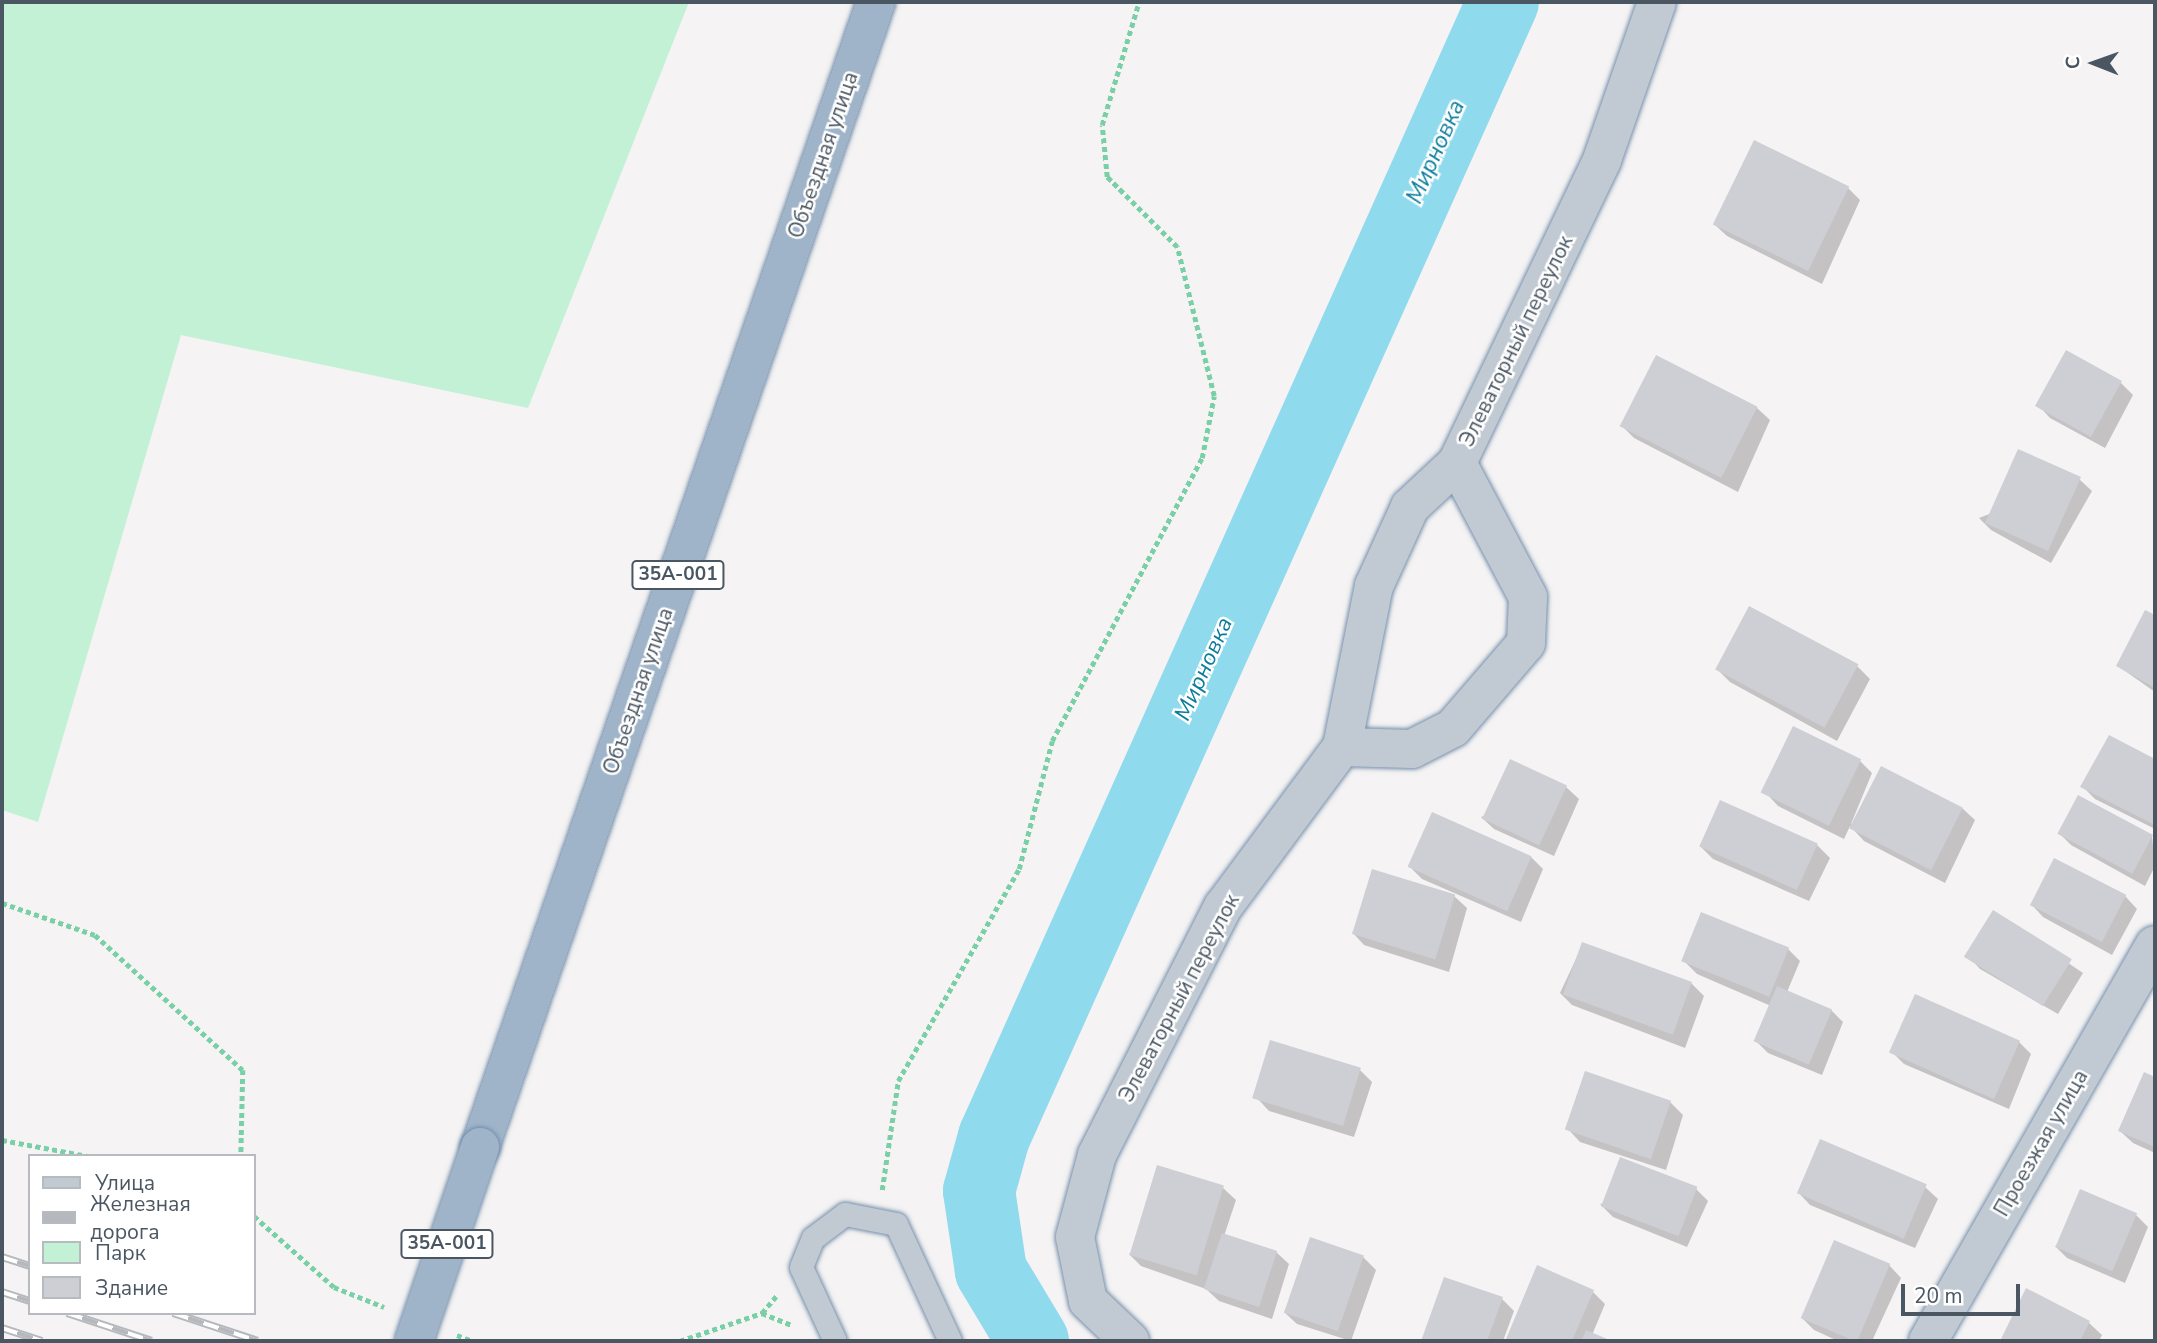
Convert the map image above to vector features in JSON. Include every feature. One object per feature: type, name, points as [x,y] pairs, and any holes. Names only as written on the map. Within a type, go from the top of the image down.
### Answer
[{"type":"highway","name":"Объездная улица","points":[[420,1328],[480,1147],[876,2]]},
{"type":"street","name":"Элеваторный переулок","points":[[1130,1341],[1088,1301],[1075,1237],[1097,1156],[1223,907],[1342,747],[1412,749],[1453,728],[1526,643],[1528,597],[1457,463],[1602,160],[1657,2]]},
{"type":"street","points":[[1342,747],[1374,586],[1410,507],[1457,463]]},
{"type":"street","name":"Проезжая улица","points":[[1928,1341],[2155,945]]},
{"type":"lane","points":[[835,1341],[801,1267],[813,1238],[845,1214],[896,1224],[950,1341]]},
{"type":"path","points":[[878,1219],[898,1081],[1019,869],[1052,741],[1202,457],[1214,396],[1177,247],[1107,177],[1102,125],[1139,2]]},
{"type":"path","points":[[2,903],[95,935],[243,1070],[241,1154]]},
{"type":"path","points":[[2,1140],[77,1154]]},
{"type":"path","points":[[256,1218],[334,1287],[420,1328],[473,1341]]},
{"type":"path","points":[[680,1341],[762,1313],[801,1267]]},
{"type":"green space","points":[[2,2],[689,2],[528,408],[181,335],[38,822],[2,810]]},
{"type":"building","points":[[1754,140],[1849,186],[1808,271],[1713,224]]},
{"type":"building","points":[[2066,350],[2122,381],[2091,437],[2035,406]]},
{"type":"building","points":[[1656,355],[1758,407],[1721,478],[1620,426]]},
{"type":"building","points":[[2018,449],[2081,477],[2048,551],[1985,523]]},
{"type":"building","points":[[1749,606],[1858,664],[1825,728],[1715,670]]},
{"type":"building","points":[[2145,610],[2155,615],[2155,688],[2116,666]]},
{"type":"building","points":[[1793,726],[1861,759],[1829,826],[1761,793]]},
{"type":"building","points":[[2109,735],[2155,759],[2155,825],[2080,787]]},
{"type":"building","points":[[1510,759],[1567,786],[1539,845],[1482,819]]},
{"type":"building","points":[[1881,766],[1963,808],[1931,870],[1849,828]]},
{"type":"building","points":[[2078,795],[2153,835],[2132,874],[2057,834]]},
{"type":"building","points":[[1720,800],[1818,844],[1797,890],[1699,847]]},
{"type":"building","points":[[1432,812],[1532,856],[1507,911],[1408,867]]},
{"type":"building","points":[[2054,858],[2126,895],[2102,942],[2030,905]]},
{"type":"building","points":[[1372,869],[1455,894],[1435,959],[1352,934]]},
{"type":"building","points":[[1993,910],[2072,959],[2043,1006],[1964,957]]},
{"type":"building","points":[[1701,912],[1789,948],[1769,997],[1681,961]]},
{"type":"building","points":[[1582,942],[1692,982],[1673,1035],[1563,995]]},
{"type":"building","points":[[1777,986],[1832,1009],[1809,1065],[1754,1041]]},
{"type":"building","points":[[1915,994],[2020,1041],[1994,1099],[1889,1052]]},
{"type":"building","points":[[1270,1040],[1361,1068],[1343,1126],[1252,1098]]},
{"type":"building","points":[[1585,1071],[1671,1101],[1651,1159],[1565,1130]]},
{"type":"building","points":[[2144,1072],[2155,1077],[2155,1147],[2118,1131]]},
{"type":"building","points":[[1820,1139],[1927,1184],[1904,1239],[1797,1193]]},
{"type":"building","points":[[1620,1157],[1697,1187],[1678,1236],[1601,1206]]},
{"type":"building","points":[[1157,1165],[1224,1185],[1196,1275],[1130,1255]]},
{"type":"building","points":[[2080,1189],[2137,1213],[2112,1271],[2055,1247]]},
{"type":"building","points":[[1222,1233],[1277,1251],[1259,1307],[1204,1289]]},
{"type":"building","points":[[1310,1237],[1364,1256],[1338,1331],[1284,1313]]},
{"type":"building","points":[[1834,1240],[1890,1264],[1857,1341],[1801,1318]]},
{"type":"building","points":[[1537,1265],[1594,1290],[1572,1341],[1506,1339]]},
{"type":"building","points":[[1444,1277],[1503,1297],[1487,1341],[1421,1341]]},
{"type":"building","points":[[2026,1288],[2090,1321],[2080,1341],[2000,1341]]},
{"type":"building","points":[[1586,1330],[1612,1341],[1581,1341]]},
{"type":"waterway","name":"Мирновка","points":[[1033,1341],[991,1271],[979,1191],[994,1137],[1503,2]]},
{"type":"railway","points":[[2,1257],[28,1265]]},
{"type":"railway","points":[[2,1292],[28,1300]]},
{"type":"railway","points":[[73,1315],[152,1341]]},
{"type":"railway","points":[[179,1315],[258,1341]]},
{"type":"railway","points":[[2,1328],[42,1341]]}]
